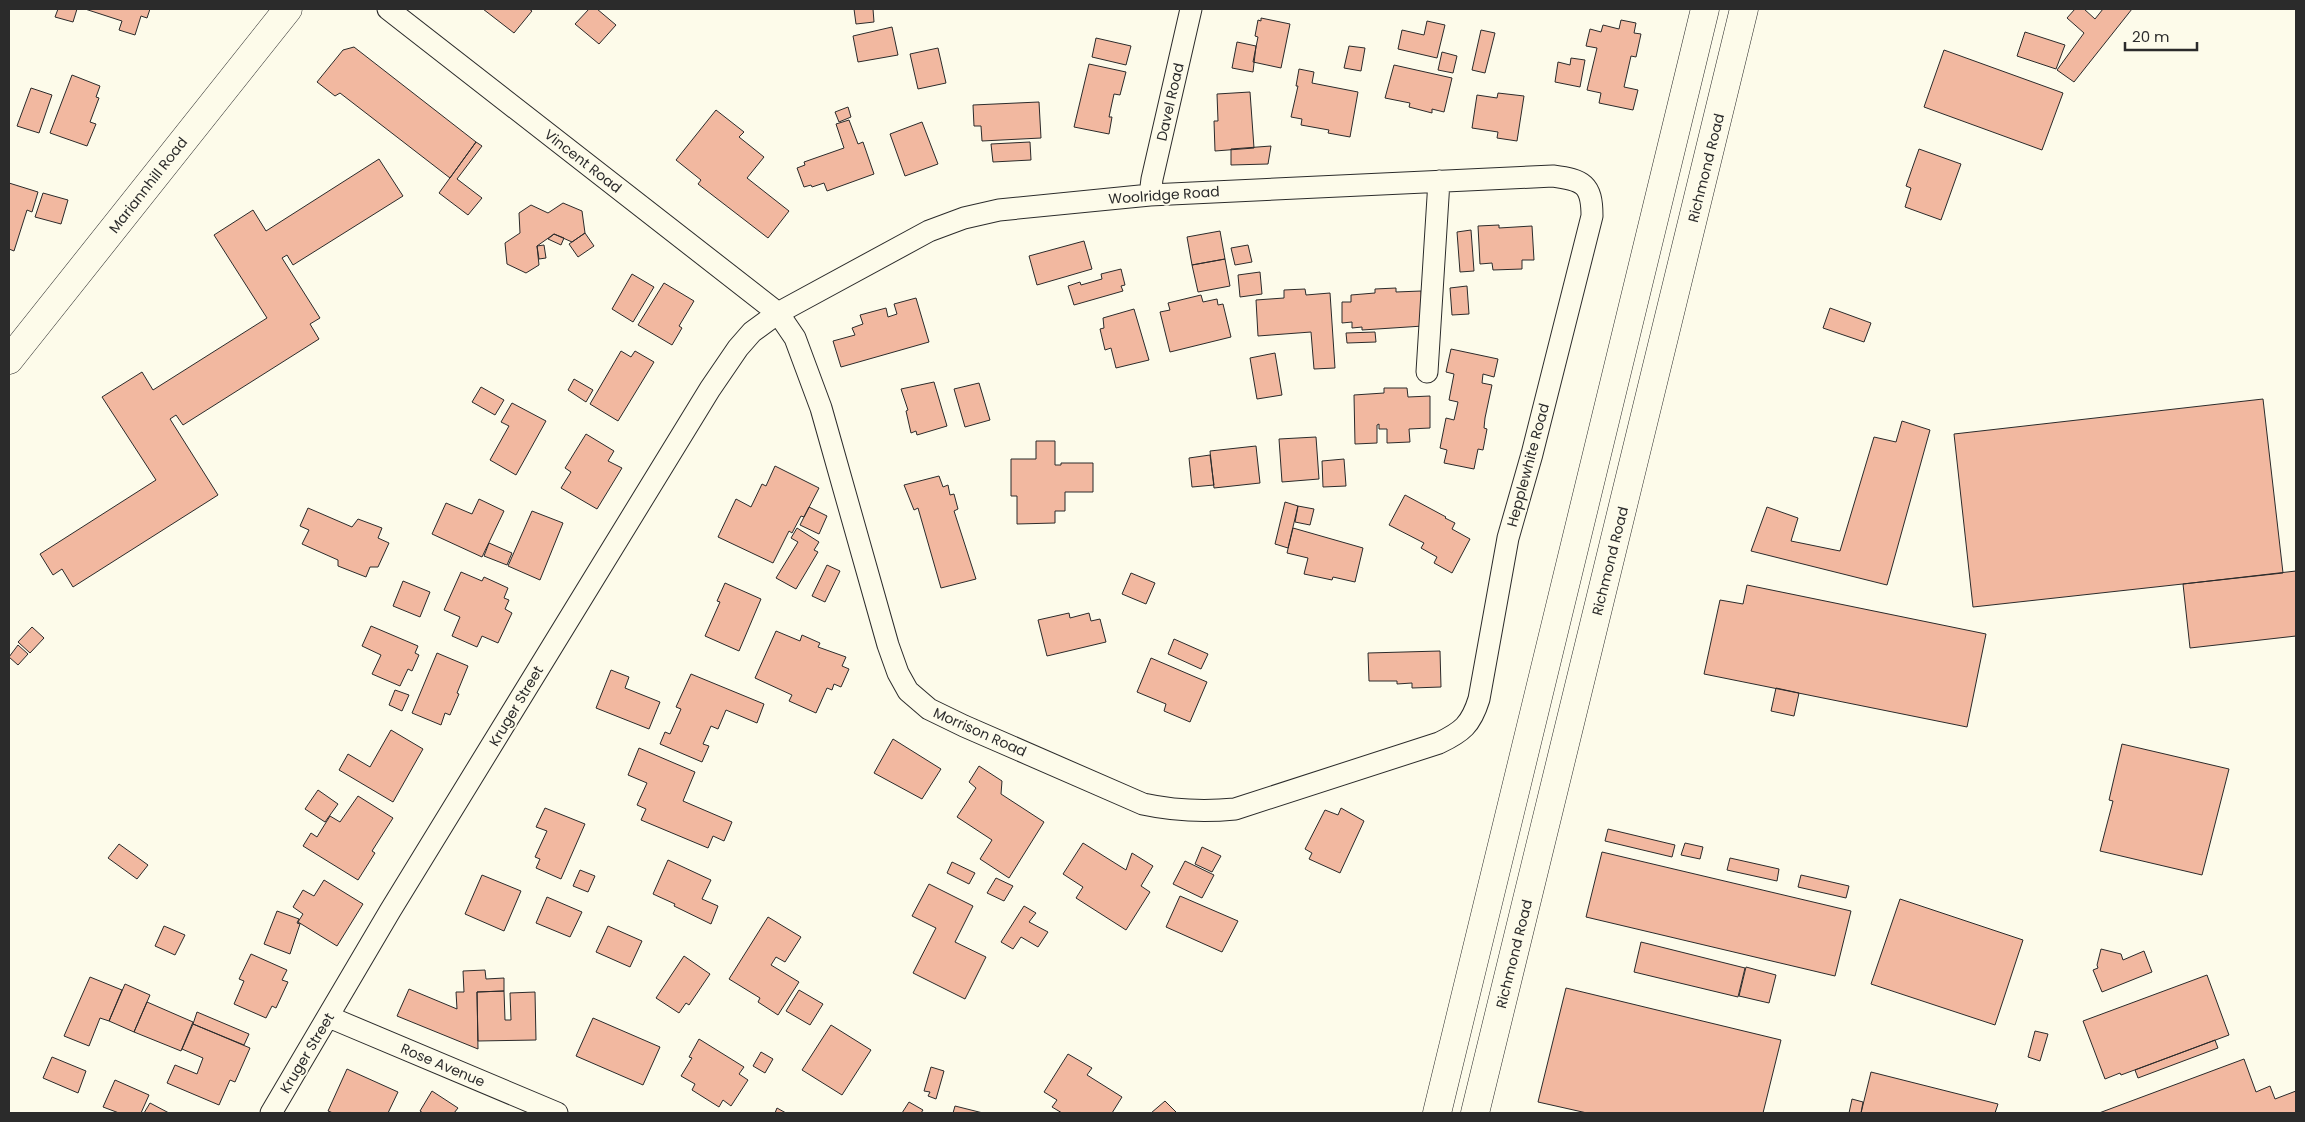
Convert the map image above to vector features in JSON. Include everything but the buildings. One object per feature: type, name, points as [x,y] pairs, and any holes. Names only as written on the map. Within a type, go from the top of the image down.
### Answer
[{"type":"main road","name":"Mariannhill Road","points":[[9,360],[288,9]]},
{"type":"main road","points":[[1437,1113],[1705,9]]},
{"type":"main road","name":"Richmond Road","points":[[1475,1113],[1744,9]]},
{"type":"street","name":"Vincent Road","points":[[388,9],[778,313]]},
{"type":"street","name":"Davel Road","points":[[1150,195],[1191,9]]},
{"type":"street","name":"Woolridge Road","points":[[778,313],[929,231],[964,218],[999,210],[1150,195],[1553,176],[1574,178]]},
{"type":"street","name":"Hepplewhite Road","points":[[1439,743],[1456,735],[1465,727],[1474,715],[1479,699],[1508,538],[1532,454],[1592,216],[1592,198],[1585,185],[1574,178]]},
{"type":"street","points":[[1427,372],[1439,181]]},
{"type":"street","name":"Morrison Road","points":[[778,313],[795,338],[821,408],[888,645],[898,672],[908,691],[929,709],[1143,804],[1173,810],[1206,812],[1235,809],[1439,743]]},
{"type":"street","name":"Kruger Street","points":[[271,1113],[390,911],[710,389],[738,348],[752,332],[778,313]]},
{"type":"street","name":"Rose Avenue","points":[[329,1017],[557,1113]]}]
